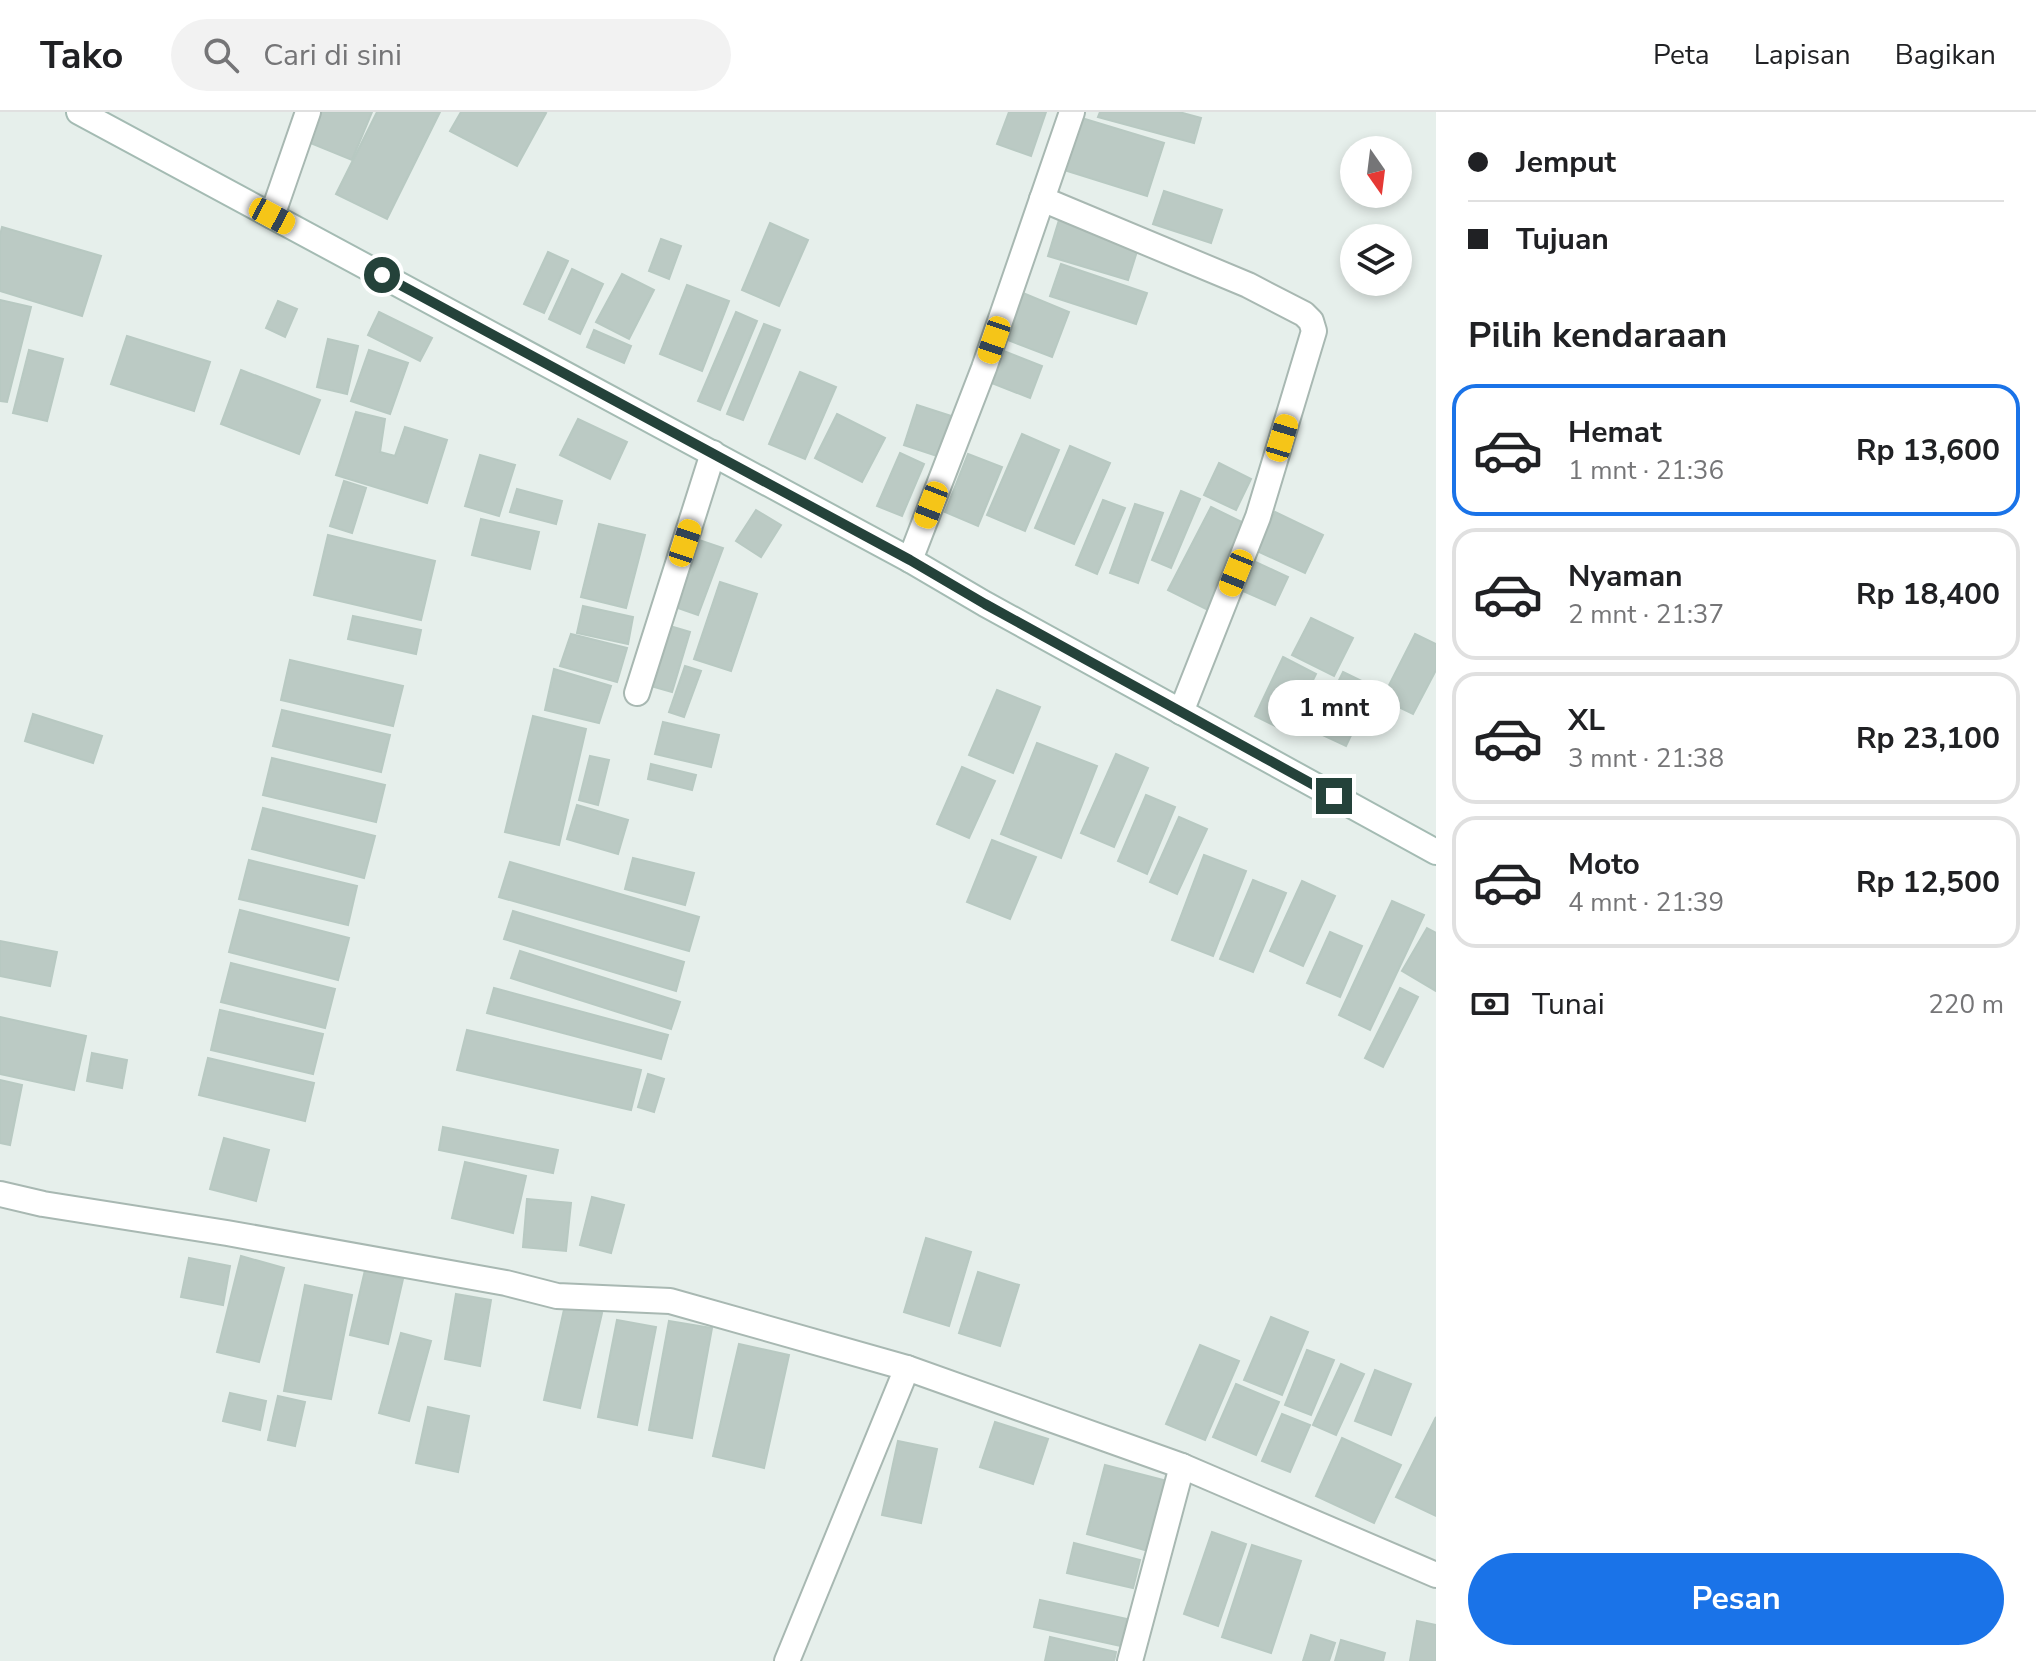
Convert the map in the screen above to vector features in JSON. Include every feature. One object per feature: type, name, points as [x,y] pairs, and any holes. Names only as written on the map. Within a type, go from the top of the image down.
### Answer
[{"type":"street","points":[[79,112],[910,560],[1436,852]]},
{"type":"street","points":[[272,216],[308,112]]},
{"type":"street","points":[[910,560],[984,368],[1072,112]]},
{"type":"street","points":[[1042,199],[1248,285],[1304,314],[1311,321],[1314,331],[1258,517],[1181,712]]},
{"type":"street","points":[[637,693],[713,453]]},
{"type":"street","points":[[0,1194],[506,1283],[557,1296],[670,1301],[907,1368],[1182,1466],[1436,1575]]},
{"type":"street","points":[[787,1661],[907,1368]]},
{"type":"street","points":[[1130,1661],[1182,1466]]},
{"type":"building","points":[[314,112],[372,112],[352,160],[303,140]]},
{"type":"building","points":[[377,112],[440,112],[387,219],[336,194]]},
{"type":"building","points":[[461,112],[546,113],[517,166],[450,131]]},
{"type":"building","points":[[1009,112],[1046,112],[1031,156],[997,144]]},
{"type":"building","points":[[1100,112],[1179,112],[1201,118],[1194,143],[1098,117]]},
{"type":"building","points":[[1075,116],[1164,143],[1147,196],[1058,168]]},
{"type":"building","points":[[1164,191],[1222,210],[1211,243],[1153,224]]},
{"type":"building","points":[[1059,220],[1139,245],[1128,280],[1048,256]]},
{"type":"building","points":[[770,223],[808,240],[779,306],[742,290]]},
{"type":"building","points":[[2,227],[101,256],[82,316],[0,291]]},
{"type":"building","points":[[661,239],[681,246],[669,279],[649,271]]},
{"type":"building","points":[[548,252],[568,261],[544,313],[524,304]]},
{"type":"building","points":[[1061,264],[1147,293],[1136,324],[1050,296]]},
{"type":"building","points":[[572,269],[603,284],[580,334],[549,319]]},
{"type":"building","points":[[622,274],[654,290],[629,339],[596,322]]},
{"type":"building","points":[[687,285],[729,301],[702,371],[660,354]]},
{"type":"building","points":[[1018,291],[1069,312],[1052,357],[1000,337]]},
{"type":"building","points":[[0,300],[31,307],[7,402],[0,401]]},
{"type":"building","points":[[278,301],[297,309],[285,337],[266,328]]},
{"type":"building","points":[[379,312],[432,338],[420,361],[368,335]]},
{"type":"building","points":[[736,312],[757,321],[720,410],[698,401]]},
{"type":"building","points":[[764,324],[780,330],[743,420],[727,414]]},
{"type":"building","points":[[594,330],[631,346],[624,363],[587,347]]},
{"type":"building","points":[[127,336],[210,362],[194,411],[111,384]]},
{"type":"building","points":[[328,339],[358,346],[347,394],[317,387]]},
{"type":"building","points":[[29,350],[63,359],[47,421],[13,413]]},
{"type":"building","points":[[369,350],[408,363],[390,414],[351,401]]},
{"type":"building","points":[[1001,350],[1042,366],[1030,398],[989,382]]},
{"type":"building","points":[[241,370],[320,400],[299,454],[221,424]]},
{"type":"building","points":[[800,372],[836,387],[805,459],[769,444]]},
{"type":"building","points":[[917,405],[951,416],[937,456],[904,445]]},
{"type":"building","points":[[356,412],[385,419],[380,452],[395,456],[405,427],[447,440],[427,503],[336,475]]},
{"type":"building","points":[[837,414],[885,438],[862,482],[815,458]]},
{"type":"building","points":[[578,419],[627,442],[610,479],[560,455]]},
{"type":"building","points":[[1022,434],[1059,450],[1025,531],[987,515]]},
{"type":"building","points":[[1070,446],[1110,463],[1074,544],[1035,528]]},
{"type":"building","points":[[900,453],[924,464],[902,516],[877,506]]},
{"type":"building","points":[[968,454],[1002,467],[978,526],[945,512]]},
{"type":"building","points":[[480,455],[515,465],[499,516],[465,506]]},
{"type":"building","points":[[1219,463],[1251,479],[1236,510],[1204,495]]},
{"type":"building","points":[[344,481],[366,488],[352,533],[330,526]]},
{"type":"building","points":[[517,489],[562,501],[556,524],[510,512]]},
{"type":"building","points":[[1181,491],[1200,499],[1171,568],[1152,560]]},
{"type":"building","points":[[1103,500],[1125,508],[1097,574],[1076,565]]},
{"type":"building","points":[[1135,504],[1163,513],[1138,583],[1110,573]]},
{"type":"building","points":[[1211,507],[1250,526],[1208,610],[1168,590]]},
{"type":"building","points":[[756,510],[781,525],[761,557],[736,541]]},
{"type":"building","points":[[1275,512],[1323,535],[1305,573],[1257,551]]},
{"type":"building","points":[[481,519],[539,532],[530,569],[472,555]]},
{"type":"building","points":[[599,524],[645,535],[626,608],[581,597]]},
{"type":"building","points":[[328,535],[435,561],[421,620],[314,595]]},
{"type":"building","points":[[693,538],[723,548],[698,615],[669,605]]},
{"type":"building","points":[[1249,559],[1288,577],[1275,605],[1236,588]]},
{"type":"building","points":[[720,582],[757,594],[731,671],[694,659]]},
{"type":"building","points":[[583,606],[633,617],[628,644],[577,633]]},
{"type":"building","points":[[353,616],[421,630],[416,654],[348,639]]},
{"type":"building","points":[[1311,618],[1353,638],[1334,676],[1292,655]]},
{"type":"building","points":[[663,624],[690,632],[672,692],[644,684]]},
{"type":"building","points":[[571,634],[627,648],[617,682],[560,666]]},
{"type":"building","points":[[1415,634],[1436,644],[1436,670],[1413,714],[1382,699]]},
{"type":"building","points":[[1283,657],[1316,674],[1287,732],[1255,716]]},
{"type":"building","points":[[290,660],[403,686],[393,726],[281,700]]},
{"type":"building","points":[[685,666],[701,671],[684,717],[669,712]]},
{"type":"building","points":[[554,669],[611,686],[599,723],[545,710]]},
{"type":"building","points":[[1343,672],[1374,687],[1346,746],[1314,731]]},
{"type":"building","points":[[997,690],[1040,707],[1013,773],[969,755]]},
{"type":"building","points":[[282,710],[390,735],[381,772],[273,746]]},
{"type":"building","points":[[33,714],[102,736],[93,763],[25,741]]},
{"type":"building","points":[[533,716],[586,729],[559,845],[505,832]]},
{"type":"building","points":[[663,722],[719,735],[711,767],[655,754]]},
{"type":"building","points":[[1037,743],[1097,766],[1061,858],[1001,834]]},
{"type":"building","points":[[1116,754],[1148,768],[1114,847],[1081,833]]},
{"type":"building","points":[[590,756],[609,760],[598,805],[579,800]]},
{"type":"building","points":[[272,758],[385,785],[376,822],[263,795]]},
{"type":"building","points":[[651,764],[696,775],[692,790],[648,779]]},
{"type":"building","points":[[962,767],[995,781],[969,838],[937,824]]},
{"type":"building","points":[[1146,795],[1175,807],[1147,874],[1118,861]]},
{"type":"building","points":[[577,805],[628,820],[618,854],[567,839]]},
{"type":"building","points":[[263,808],[375,836],[364,878],[252,849]]},
{"type":"building","points":[[1179,817],[1207,829],[1177,894],[1150,882]]},
{"type":"building","points":[[992,840],[1036,857],[1010,919],[967,902]]},
{"type":"building","points":[[1204,855],[1246,871],[1213,956],[1172,940]]},
{"type":"building","points":[[633,858],[694,873],[685,905],[625,889]]},
{"type":"building","points":[[249,860],[357,886],[348,925],[239,899]]},
{"type":"building","points":[[510,862],[699,917],[689,951],[499,897]]},
{"type":"building","points":[[1253,880],[1286,893],[1253,972],[1220,959]]},
{"type":"building","points":[[1302,881],[1335,896],[1303,966],[1270,951]]},
{"type":"building","points":[[1392,901],[1424,915],[1370,1030],[1339,1015]]},
{"type":"building","points":[[240,910],[349,938],[338,980],[229,952]]},
{"type":"building","points":[[513,911],[684,962],[676,991],[504,939]]},
{"type":"building","points":[[1427,928],[1436,933],[1436,991],[1402,971]]},
{"type":"building","points":[[1330,932],[1362,946],[1340,997],[1307,983]]},
{"type":"building","points":[[0,941],[57,952],[50,986],[0,976]]},
{"type":"building","points":[[520,951],[680,1002],[671,1029],[511,978]]},
{"type":"building","points":[[231,963],[335,989],[325,1028],[221,1002]]},
{"type":"building","points":[[494,988],[668,1035],[661,1059],[487,1013]]},
{"type":"building","points":[[1400,988],[1418,997],[1383,1067],[1365,1058]]},
{"type":"building","points":[[220,1010],[323,1034],[313,1074],[211,1050]]},
{"type":"building","points":[[0,1017],[86,1036],[74,1090],[0,1074]]},
{"type":"building","points":[[467,1030],[641,1070],[631,1110],[457,1070]]},
{"type":"building","points":[[92,1053],[127,1060],[122,1088],[87,1081]]},
{"type":"building","points":[[208,1058],[314,1083],[305,1121],[199,1095]]},
{"type":"building","points":[[648,1074],[664,1079],[654,1112],[638,1107]]},
{"type":"building","points":[[0,1080],[22,1085],[10,1145],[0,1143]]},
{"type":"building","points":[[443,1127],[558,1150],[553,1173],[439,1150]]},
{"type":"building","points":[[224,1138],[269,1150],[256,1201],[210,1189]]},
{"type":"building","points":[[465,1162],[526,1176],[513,1233],[452,1218]]},
{"type":"building","points":[[592,1197],[624,1205],[611,1253],[580,1245]]},
{"type":"building","points":[[527,1199],[571,1203],[566,1251],[523,1247]]},
{"type":"building","points":[[926,1238],[971,1252],[949,1326],[904,1312]]},
{"type":"building","points":[[241,1256],[284,1268],[259,1362],[217,1352]]},
{"type":"building","points":[[189,1258],[230,1266],[223,1305],[181,1297]]},
{"type":"building","points":[[365,1270],[403,1279],[388,1344],[350,1335]]},
{"type":"building","points":[[978,1272],[1019,1285],[1000,1346],[959,1333]]},
{"type":"building","points":[[305,1285],[352,1295],[331,1399],[284,1391]]},
{"type":"building","points":[[456,1294],[491,1300],[480,1366],[445,1359]]},
{"type":"building","points":[[565,1305],[602,1313],[580,1408],[544,1400]]},
{"type":"building","points":[[1271,1317],[1308,1332],[1282,1395],[1244,1380]]},
{"type":"building","points":[[617,1320],[656,1327],[637,1425],[598,1417]]},
{"type":"building","points":[[669,1321],[712,1328],[692,1438],[649,1430]]},
{"type":"building","points":[[401,1333],[431,1341],[409,1421],[379,1413]]},
{"type":"building","points":[[739,1344],[789,1355],[764,1468],[713,1456]]},
{"type":"building","points":[[1200,1345],[1239,1361],[1205,1440],[1166,1424]]},
{"type":"building","points":[[1307,1350],[1334,1360],[1311,1415],[1285,1405]]},
{"type":"building","points":[[1341,1364],[1364,1374],[1336,1435],[1313,1425]]},
{"type":"building","points":[[1375,1370],[1411,1384],[1391,1435],[1355,1421]]},
{"type":"building","points":[[1236,1384],[1279,1402],[1256,1455],[1213,1437]]},
{"type":"building","points":[[230,1393],[266,1401],[260,1430],[223,1421]]},
{"type":"building","points":[[278,1396],[305,1402],[295,1446],[268,1440]]},
{"type":"building","points":[[428,1407],[469,1416],[458,1472],[416,1463]]},
{"type":"building","points":[[1282,1414],[1310,1425],[1290,1472],[1262,1461]]},
{"type":"building","points":[[1436,1417],[1436,1516],[1396,1497]]},
{"type":"building","points":[[995,1422],[1048,1439],[1033,1484],[980,1467]]},
{"type":"building","points":[[1342,1438],[1401,1465],[1374,1523],[1316,1496]]},
{"type":"building","points":[[898,1441],[937,1449],[921,1523],[882,1515]]},
{"type":"building","points":[[1105,1465],[1171,1482],[1152,1552],[1087,1534]]},
{"type":"building","points":[[1212,1532],[1246,1544],[1218,1626],[1184,1614]]},
{"type":"building","points":[[1074,1543],[1140,1560],[1133,1588],[1067,1573]]},
{"type":"building","points":[[1252,1545],[1301,1561],[1271,1653],[1222,1637]]},
{"type":"building","points":[[1040,1600],[1127,1619],[1121,1646],[1034,1627]]},
{"type":"building","points":[[1417,1621],[1436,1625],[1436,1661],[1410,1661]]},
{"type":"building","points":[[1311,1635],[1335,1643],[1329,1661],[1303,1661]]},
{"type":"building","points":[[1050,1637],[1116,1652],[1114,1661],[1045,1661]]},
{"type":"building","points":[[1341,1640],[1385,1653],[1383,1661],[1335,1661]]},
{"type":"route","points":[[382,275],[910,560],[1334,796]]}]
